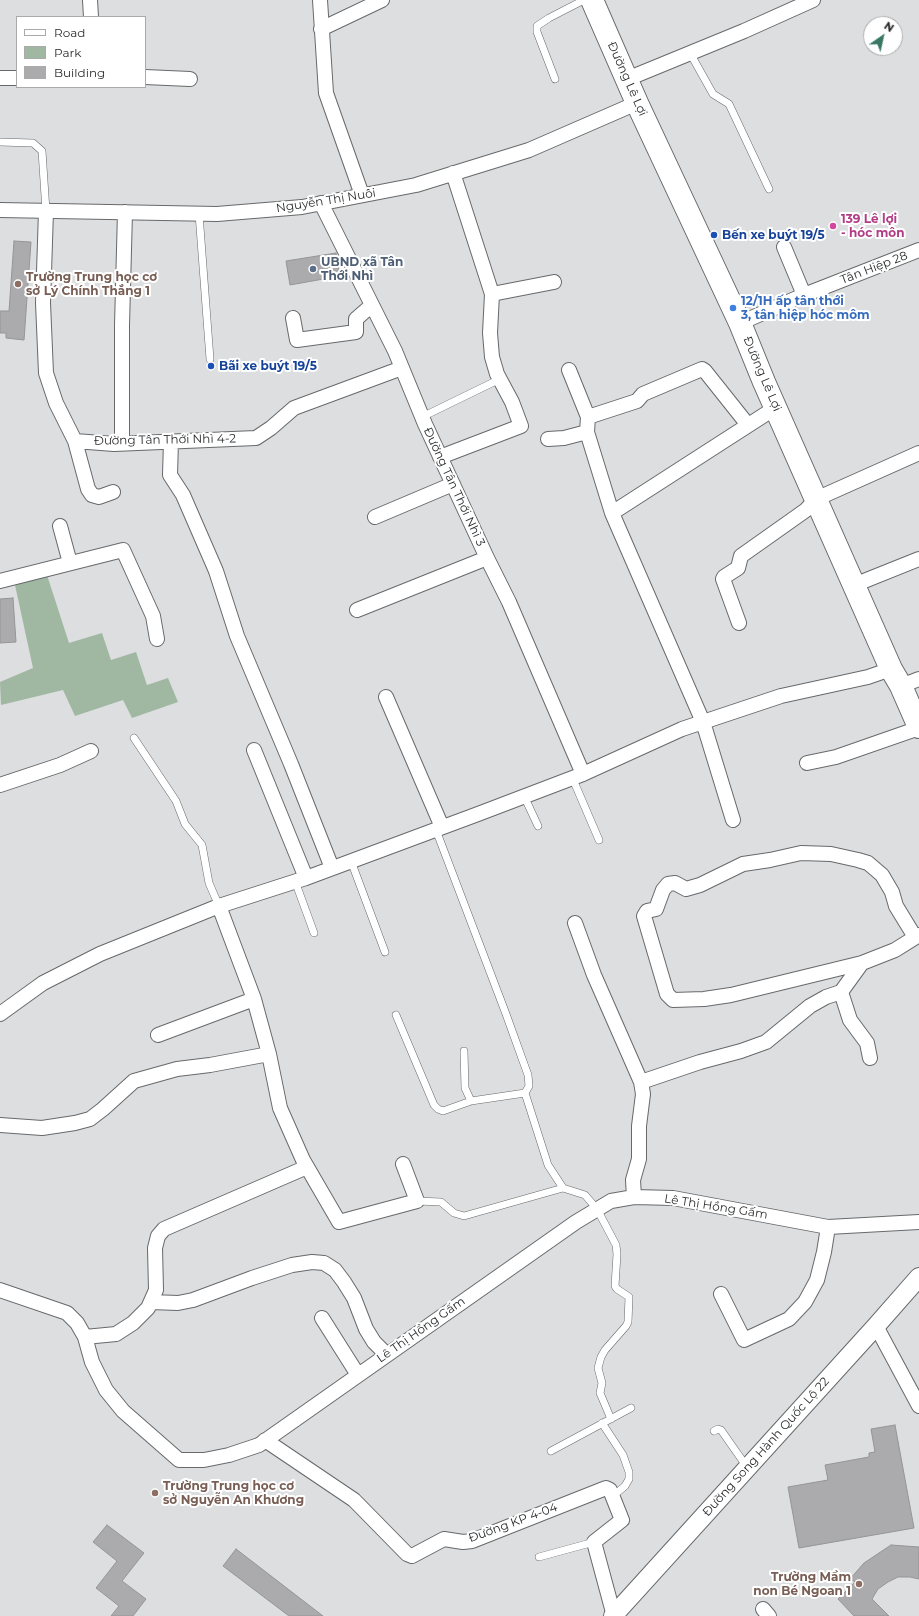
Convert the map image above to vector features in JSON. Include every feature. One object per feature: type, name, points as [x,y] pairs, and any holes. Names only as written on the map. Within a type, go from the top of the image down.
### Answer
[{"type":"main road","name":"Đường Lê Lợi","points":[[592,0],[637,103],[740,323],[775,408],[854,585],[904,678],[919,728]]},
{"type":"street","points":[[90,0],[91,16]]},
{"type":"street","points":[[320,0],[326,93],[362,195]]},
{"type":"street","points":[[321,29],[381,0]]},
{"type":"street","points":[[627,78],[690,53],[813,0]]},
{"type":"street","points":[[146,77],[190,79]]},
{"type":"street","points":[[0,78],[16,78]]},
{"type":"street","name":"Nguyễn Thị Nuôi","points":[[0,210],[217,214],[302,207],[416,185],[529,150],[637,103]]},
{"type":"street","points":[[440,456],[521,426],[492,357],[490,333],[492,294],[453,173]]},
{"type":"street","name":"Đường Tân Thới Nhì 3","points":[[321,203],[402,368],[422,417],[509,602],[577,776]]},
{"type":"street","points":[[46,211],[43,303],[46,373],[56,403],[75,441],[88,489],[92,495],[98,497],[113,492]]},
{"type":"street","points":[[122,443],[122,333],[125,212]]},
{"type":"street","points":[[784,247],[804,295]]},
{"type":"street","name":"Tân Hiệp 28","points":[[740,323],[804,295],[919,250]]},
{"type":"street","points":[[492,294],[554,282]]},
{"type":"street","points":[[293,318],[297,340],[356,332],[356,319],[372,305]]},
{"type":"street","name":"Đường Tân Thới Nhì 4-2","points":[[75,441],[122,443],[256,438],[294,408],[402,368]]},
{"type":"street","points":[[588,417],[637,401],[643,394],[702,369],[748,425]]},
{"type":"street","points":[[569,370],[588,417],[587,432],[612,513],[703,722],[733,820]]},
{"type":"street","points":[[612,513],[775,408]]},
{"type":"street","points":[[548,439],[564,438],[587,432]]},
{"type":"street","points":[[170,441],[170,475],[183,495],[216,571],[237,636],[291,764],[332,868]]},
{"type":"street","points":[[739,623],[724,578],[738,568],[739,559],[741,556],[802,513],[816,499],[919,453]]},
{"type":"street","points":[[375,517],[453,484]]},
{"type":"street","points":[[60,526],[70,563]]},
{"type":"street","points":[[0,581],[123,550],[153,616],[157,639]]},
{"type":"street","points":[[357,610],[487,558]]},
{"type":"street","points":[[854,585],[919,559]]},
{"type":"street","points":[[0,1014],[43,983],[100,954],[219,906],[301,880],[577,776],[682,729],[781,696],[868,677],[904,678]]},
{"type":"street","points":[[386,697],[439,828]]},
{"type":"street","points":[[807,763],[836,757],[919,728]]},
{"type":"street","points":[[254,750],[301,880]]},
{"type":"street","points":[[0,785],[60,765],[91,751]]},
{"type":"street","points":[[801,853],[831,854],[868,863],[882,875],[892,892],[896,906],[917,936],[895,950],[862,963],[731,995],[704,999],[673,1000],[668,994],[644,916],[647,911],[656,908],[663,890],[668,884],[674,883],[686,889],[700,885],[743,864],[801,853]]},
{"type":"street","points":[[219,906],[254,999],[269,1054],[280,1108],[307,1167],[339,1222],[417,1201],[403,1164]]},
{"type":"street","points":[[575,923],[594,975],[641,1082],[643,1094],[639,1126],[639,1159],[633,1180],[634,1198]]},
{"type":"street","points":[[641,1082],[700,1062],[762,1044],[772,1039],[795,1017],[810,1006],[826,997],[841,992],[862,963]]},
{"type":"street","points":[[841,992],[851,1024],[867,1043],[870,1058]]},
{"type":"street","points":[[158,1035],[254,999]]},
{"type":"street","points":[[0,1125],[42,1128],[75,1123],[90,1119],[134,1081],[177,1069],[210,1065],[269,1054]]},
{"type":"street","points":[[85,1337],[116,1334],[133,1323],[148,1308],[156,1290],[155,1248],[158,1236],[164,1229],[307,1167]]},
{"type":"street","name":"Lê Thị Hồng Gấm","points":[[0,1290],[67,1314],[77,1323],[85,1337],[92,1362],[106,1390],[123,1411],[179,1460],[204,1460],[229,1455],[259,1445],[576,1222],[611,1201],[634,1198],[673,1198],[828,1227],[919,1222]]},
{"type":"street","points":[[721,1294],[744,1340],[789,1319],[805,1302],[817,1280],[828,1227]]},
{"type":"street","points":[[151,1302],[178,1303],[193,1300],[292,1265],[312,1262],[324,1263],[335,1270],[344,1282],[354,1298],[366,1330],[374,1342],[387,1355]]},
{"type":"street","name":"Đường Song Hành Quốc Lộ 22","points":[[614,1616],[919,1277]]},
{"type":"street","points":[[322,1318],[358,1375]]},
{"type":"street","points":[[876,1326],[919,1406]]},
{"type":"street","name":"Đường KP 4-04","points":[[265,1440],[354,1500],[408,1554],[412,1556],[444,1539],[463,1542],[472,1541],[603,1488],[610,1490],[612,1496]]},
{"type":"street","points":[[612,1496],[622,1517],[622,1522],[594,1542],[614,1616]]},
{"type":"lane","points":[[555,79],[537,32],[538,26],[549,18],[584,0]]},
{"type":"lane","points":[[690,53],[713,94],[729,104],[769,189]]},
{"type":"lane","points":[[0,142],[33,143],[42,151],[46,211]]},
{"type":"lane","points":[[199,214],[210,359]]},
{"type":"lane","points":[[422,417],[500,379]]},
{"type":"lane","points":[[134,738],[176,801],[185,824],[202,845],[209,883],[219,906]]},
{"type":"lane","points":[[577,776],[599,840]]},
{"type":"lane","points":[[524,796],[538,826]]},
{"type":"lane","points":[[439,828],[528,1075],[529,1086],[526,1094],[548,1165],[563,1188]]},
{"type":"lane","points":[[351,861],[385,952]]},
{"type":"lane","points":[[301,880],[314,933]]},
{"type":"lane","points":[[396,1015],[434,1105],[438,1109],[443,1111],[472,1101],[526,1094]]},
{"type":"lane","points":[[464,1052],[465,1088],[472,1101]]},
{"type":"lane","points":[[417,1201],[441,1202],[454,1213],[464,1216],[563,1188],[585,1195],[597,1209],[616,1245],[616,1286],[617,1289],[629,1297],[628,1322],[605,1350],[598,1368],[602,1383],[600,1393],[611,1419]]},
{"type":"lane","points":[[551,1451],[631,1408]]},
{"type":"lane","points":[[602,1423],[622,1454],[629,1472],[629,1479],[625,1486],[612,1496]]},
{"type":"lane","points":[[714,1431],[718,1429],[721,1430],[747,1467]]},
{"type":"lane","points":[[539,1558],[594,1542]]},
{"type":"green space","points":[[47,575],[69,643],[102,633],[111,660],[136,652],[147,685],[168,678],[178,702],[132,718],[123,700],[75,716],[63,690],[1,705],[0,682],[33,668],[15,585]]},
{"type":"building","points":[[14,241],[31,242],[24,340],[6,338],[6,333],[0,333],[0,311],[9,311]]},
{"type":"building","name":"UBND xã Tân Thới Nhì","points":[[336,253],[340,276],[290,285],[286,261]]},
{"type":"building","points":[[13,598],[16,642],[0,643],[0,599]]},
{"type":"building","points":[[895,1425],[914,1528],[799,1548],[788,1487],[828,1480],[825,1465],[869,1457],[869,1453],[875,1452],[871,1429]]},
{"type":"building","points":[[107,1525],[144,1553],[122,1581],[146,1599],[133,1616],[111,1616],[119,1606],[96,1588],[117,1561],[93,1542]]},
{"type":"building","points":[[891,1545],[919,1547],[919,1579],[898,1577],[878,1589],[872,1599],[889,1616],[854,1616],[838,1599],[855,1582],[850,1579],[864,1563]]},
{"type":"building","points":[[236,1549],[323,1616],[289,1616],[223,1566]]},
{"type":"place","name":"139 Lê lợi - hóc môn","points":[[833,226]]},
{"type":"place","name":"Bến xe buýt 19/5","points":[[714,235]]},
{"type":"place","name":"UBND xã Tân Thới Nhì","points":[[313,269]]},
{"type":"place","name":"Trường Trung học cơ sở Lý Chính Thắng 1","points":[[18,284]]},
{"type":"place","name":"12/1H ấp tân thới 3, tân hiệp hóc môm","points":[[733,308]]},
{"type":"place","name":"Bãi xe buýt 19/5","points":[[211,366]]},
{"type":"place","name":"Trường Trung học cơ sở Nguyễn An Khương","points":[[155,1493]]},
{"type":"place","name":"Trường Mầm non Bé Ngoan 1","points":[[859,1584]]}]
